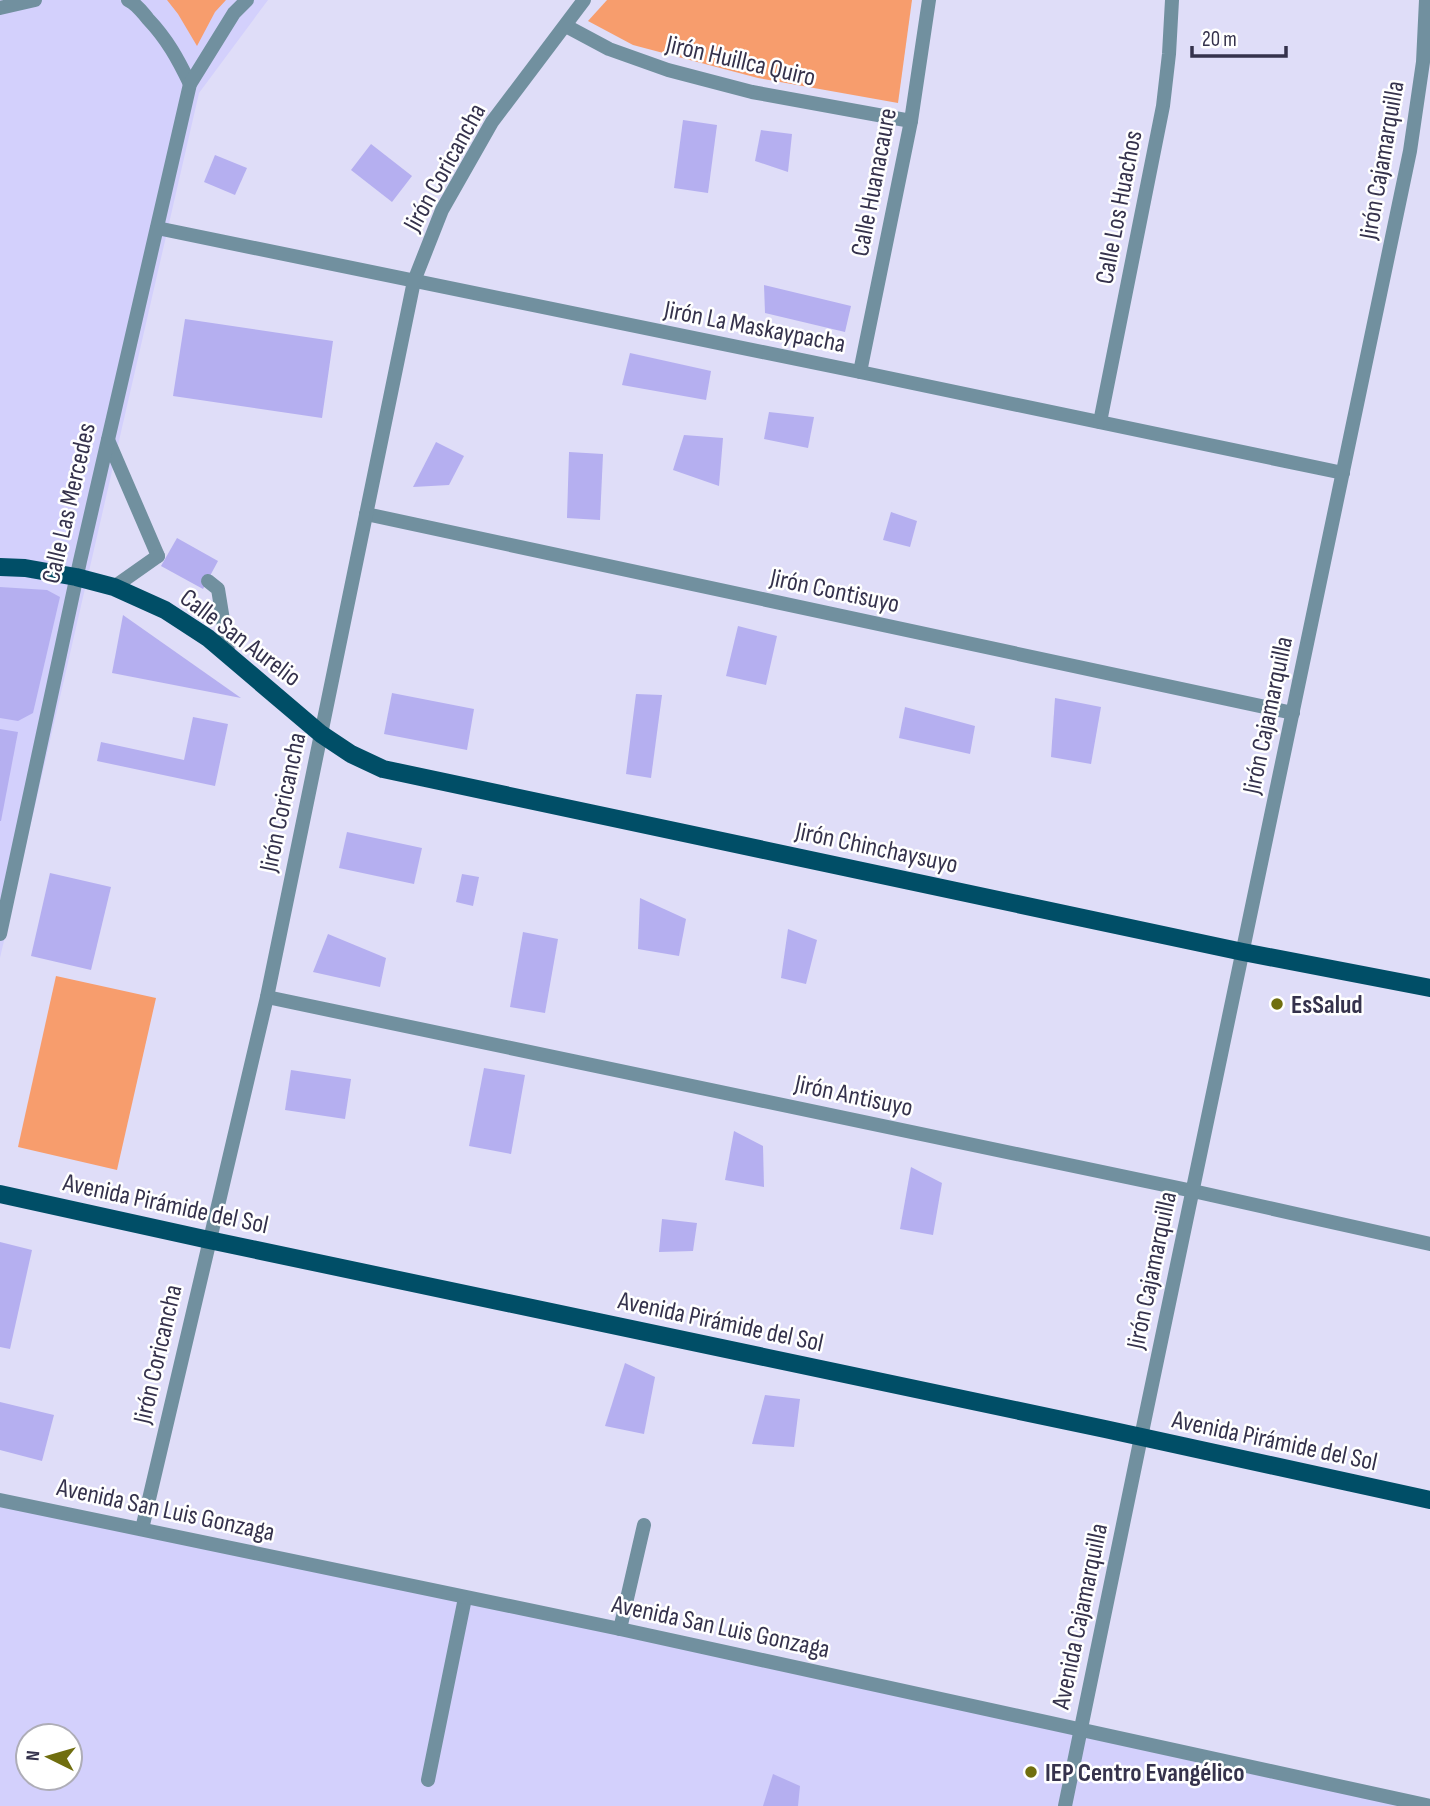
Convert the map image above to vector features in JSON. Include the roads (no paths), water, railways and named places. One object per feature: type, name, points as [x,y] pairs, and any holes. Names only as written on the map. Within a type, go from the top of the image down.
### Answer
[{"type":"main road","name":"Calle San Aurelio","points":[[0,567],[25,568],[76,577],[114,587],[165,610],[208,638],[321,734]]},
{"type":"main road","name":"Jirón Chinchaysuyo","points":[[321,734],[351,754],[383,768],[1242,952],[1430,988]]},
{"type":"main road","name":"Avenida Pirámide del Sol","points":[[0,1194],[1430,1500]]},
{"type":"street","points":[[0,8],[35,0]]},
{"type":"street","points":[[128,0],[157,28],[173,50],[190,84]]},
{"type":"street","name":"Calle Las Mercedes","points":[[0,934],[76,577],[190,84],[234,13],[247,0]]},
{"type":"street","name":"Jirón Coricancha","points":[[142,1529],[267,997],[414,282],[442,210],[492,122],[584,0]]},
{"type":"street","name":"Calle Huanacaure","points":[[860,372],[911,121],[929,0]]},
{"type":"street","name":"Calle Los Huachos","points":[[1100,422],[1163,106],[1172,0]]},
{"type":"street","name":"Jirón Cajamarquilla","points":[[1141,1437],[1410,151],[1423,62],[1426,0]]},
{"type":"street","name":"Jirón Huillca Quiro","points":[[566,26],[610,49],[668,71],[752,92],[911,121]]},
{"type":"street","name":"Jirón La Maskaypacha","points":[[157,228],[1343,473]]},
{"type":"street","points":[[108,440],[162,557],[114,587]]},
{"type":"street","name":"Jirón Contisuyo","points":[[366,514],[1293,713]]},
{"type":"street","points":[[208,581],[218,589],[229,657]]},
{"type":"street","name":"Jirón Antisuyo","points":[[267,997],[1193,1191],[1430,1244]]},
{"type":"street","name":"Avenida Cajamarquilla","points":[[1065,1806],[1141,1437]]},
{"type":"street","name":"Avenida San Luis Gonzaga","points":[[0,1500],[620,1629],[1430,1806]]},
{"type":"street","points":[[620,1629],[644,1525]]},
{"type":"street","points":[[428,1780],[465,1598]]},
{"type":"place","name":"EsSalud","points":[[1277,1004]]},
{"type":"place","name":"IEP Centro Evangélico","points":[[1031,1772]]}]
